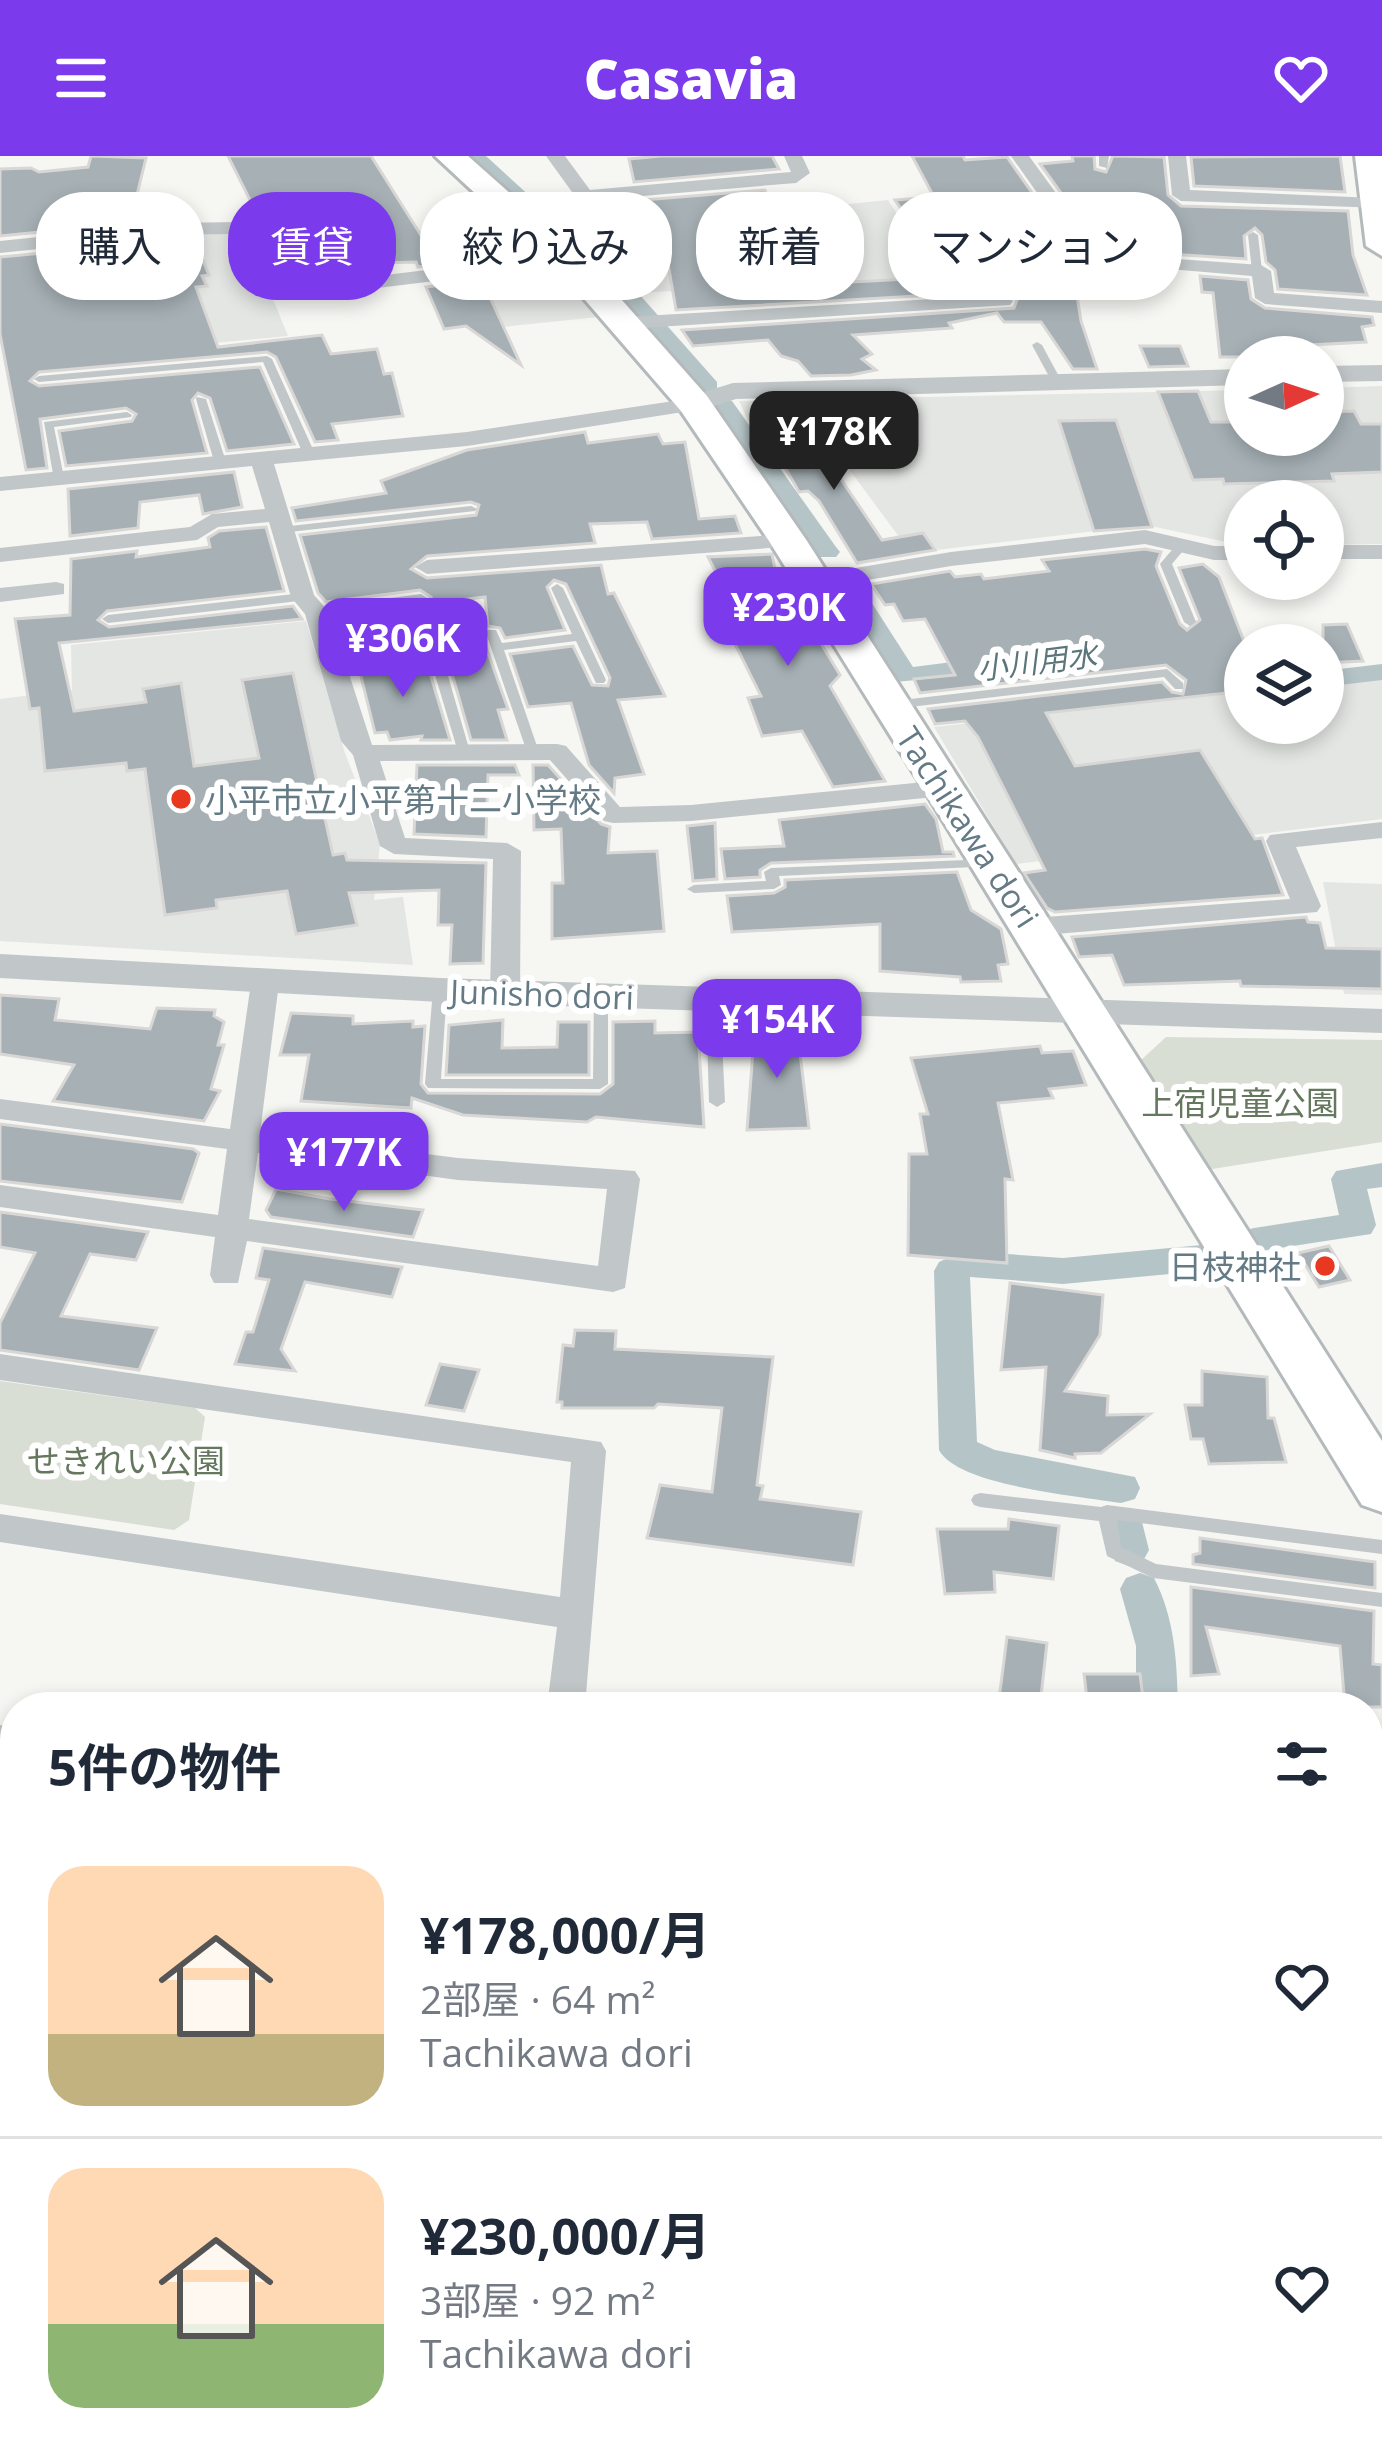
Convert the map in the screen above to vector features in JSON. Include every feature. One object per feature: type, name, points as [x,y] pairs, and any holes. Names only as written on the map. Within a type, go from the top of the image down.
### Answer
[{"type":"main road","name":"Tachikawa dori","points":[[450,156],[492,192]]},
{"type":"main road","points":[[1370,157],[1379,223]]},
{"type":"main road","name":"Tachikawa dori","points":[[618,300],[644,320],[694,404],[788,541],[1373,1462]]},
{"type":"street","points":[[555,156],[576,179],[581,192]]},
{"type":"street","points":[[672,195],[796,177],[801,173],[794,156]]},
{"type":"street","points":[[1020,156],[1044,192]]},
{"type":"street","points":[[1177,156],[1181,195],[1379,223]]},
{"type":"street","points":[[1370,157],[1382,157]]},
{"type":"street","points":[[0,247],[173,229],[239,228],[269,292],[420,280]]},
{"type":"street","points":[[1182,265],[1257,271],[1265,298],[1382,307]]},
{"type":"street","points":[[644,320],[1003,301]]},
{"type":"street","points":[[1344,374],[1382,373]]},
{"type":"street","points":[[0,484],[466,439],[694,404],[733,392],[1224,378]]},
{"type":"street","points":[[262,461],[278,522],[394,846],[506,851],[505,992]]},
{"type":"street","points":[[0,555],[197,533],[212,521],[278,522]]},
{"type":"street","points":[[814,582],[951,559],[1145,536],[1224,554]]},
{"type":"street","points":[[427,567],[788,541]]},
{"type":"street","points":[[1344,552],[1382,552]]},
{"type":"street","points":[[0,595],[56,589]]},
{"type":"street","points":[[364,753],[557,752],[613,815],[842,807],[946,788]]},
{"type":"street","points":[[1032,927],[1307,906],[1280,842],[1382,830]]},
{"type":"street","name":"Junisho dori","points":[[0,966],[440,991],[1382,1021]]},
{"type":"street","points":[[226,1275],[265,982]]},
{"type":"street","points":[[0,1109],[458,1168],[624,1179],[613,1280],[0,1196]]},
{"type":"street","points":[[0,1367],[589,1451],[568,1692]]},
{"type":"street","points":[[0,1528],[577,1616]]},
{"type":"lane","points":[[1253,235],[1257,271]]},
{"type":"lane","points":[[1037,345],[1057,382]]},
{"type":"lane","points":[[220,346],[225,363]]},
{"type":"lane","points":[[39,379],[94,380],[267,359],[310,456]]},
{"type":"lane","points":[[201,399],[221,465]]},
{"type":"lane","points":[[58,478],[48,424],[127,415]]},
{"type":"lane","points":[[278,522],[471,509]]},
{"type":"lane","points":[[1181,545],[1166,564],[1190,622]]},
{"type":"lane","points":[[557,588],[600,680]]},
{"type":"lane","points":[[108,619],[421,598]]},
{"type":"lane","points":[[428,624],[464,752]]},
{"type":"lane","points":[[533,752],[495,640],[577,638]]},
{"type":"lane","points":[[408,657],[436,653]]},
{"type":"lane","points":[[890,705],[1167,673],[1179,686]]},
{"type":"lane","points":[[694,889],[774,884],[771,872],[992,863]]},
{"type":"lane","points":[[440,991],[434,1084],[600,1084],[601,996]]},
{"type":"lane","points":[[713,1000],[717,1102]]},
{"type":"lane","points":[[980,1500],[1382,1547]]},
{"type":"lane","points":[[1108,1515],[1113,1551],[1153,1571],[1382,1600]]},
{"type":"shaded area","points":[[888,200],[888,279],[864,281],[864,202]]},
{"type":"shaded area","points":[[696,220],[696,290],[672,291],[672,222]]},
{"type":"shaded area","points":[[228,233],[228,300],[273,300],[288,336],[130,351],[115,300],[204,300],[204,235]]},
{"type":"shaded area","points":[[461,300],[584,300],[599,317],[492,328],[467,317]]},
{"type":"shaded area","points":[[1382,386],[1382,544],[1344,545],[1344,480],[1224,480],[1224,542],[1146,525],[911,553],[809,415],[749,422],[739,401],[1224,390],[1224,456],[1344,456],[1344,387]]},
{"type":"shaded area","name":"小平市立小平第十二小学校","points":[[306,621],[345,753],[380,844],[374,900],[403,897],[413,965],[0,941],[0,699],[72,690],[71,645]]},
{"type":"shaded area","points":[[1382,676],[1382,819],[1016,864],[934,727],[1224,694],[1224,744],[1344,744],[1344,681]]},
{"type":"shaded area","points":[[1323,882],[1382,884],[1382,995],[1344,994]]},
{"type":"green space","name":"上宿児童公園","points":[[1166,1037],[1382,1040],[1382,1142],[1206,1170],[1139,1062]]},
{"type":"green space","name":"せきれい公園","points":[[0,1381],[195,1408],[205,1417],[189,1520],[174,1530],[0,1504]]},
{"type":"building","points":[[91,156],[146,158],[138,192],[36,192],[36,232],[0,236],[0,169],[39,172],[88,167]]},
{"type":"building","points":[[228,156],[371,156],[394,192],[246,192]]},
{"type":"building","points":[[772,156],[779,169],[634,182],[629,159]]},
{"type":"building","points":[[912,156],[1007,157],[1031,192],[931,192]]},
{"type":"building","points":[[1072,156],[1094,156],[1095,169],[1106,172],[1113,156],[1164,157],[1168,192],[1060,192],[1040,164],[1073,161]]},
{"type":"building","points":[[1340,156],[1345,192],[1194,186],[1191,157]]},
{"type":"building","points":[[396,196],[420,234],[420,267],[416,262],[396,263]]},
{"type":"building","points":[[696,196],[696,300],[848,300],[676,310],[672,198]]},
{"type":"building","points":[[1182,206],[1348,211],[1353,255],[1367,295],[1278,289],[1275,270],[1266,262],[1262,235],[1255,228],[1244,236],[1246,259],[1182,255]]},
{"type":"building","points":[[36,254],[36,300],[201,300],[218,347],[322,335],[331,354],[377,349],[384,374],[392,373],[403,416],[332,424],[338,440],[315,442],[276,357],[267,352],[39,372],[30,381],[39,386],[260,367],[294,444],[227,451],[210,398],[198,393],[192,400],[207,453],[66,466],[59,431],[132,421],[136,414],[126,408],[40,419],[47,468],[26,470],[0,334],[0,257]]},
{"type":"building","points":[[1200,276],[1248,280],[1251,299],[1265,308],[1372,317],[1374,325],[1362,327],[1366,342],[1344,343],[1344,336],[1224,336],[1224,357],[1220,357],[1213,293],[1202,292]]},
{"type":"building","points":[[888,280],[888,298],[864,299],[864,281]]},
{"type":"building","points":[[432,300],[491,300],[521,365],[466,326],[444,329]]},
{"type":"building","points":[[1017,300],[1078,300],[1097,369],[1073,369],[1041,322],[1004,322],[997,313],[949,323],[952,328],[853,335],[872,354],[862,359],[876,370],[851,375],[811,376],[798,361],[781,356],[768,340],[693,346],[682,330],[1014,308]]},
{"type":"building","points":[[1140,346],[1180,346],[1188,366],[1149,367]]},
{"type":"building","points":[[1198,391],[1211,422],[1224,422],[1224,456],[1344,456],[1344,411],[1354,411],[1361,424],[1382,424],[1382,472],[1332,474],[1334,480],[1224,480],[1224,484],[1223,479],[1193,480],[1158,392]]},
{"type":"building","points":[[809,420],[824,454],[882,540],[923,533],[935,550],[857,563],[819,501],[808,491],[799,492],[759,422]]},
{"type":"building","points":[[1116,420],[1152,527],[1094,531],[1059,421]]},
{"type":"building","points":[[585,432],[588,443],[658,434],[663,444],[685,442],[699,519],[735,516],[741,533],[652,539],[647,522],[590,524],[595,543],[427,556],[411,569],[427,578],[601,565],[608,594],[614,593],[665,696],[618,700],[644,774],[615,778],[614,793],[589,765],[571,703],[528,707],[510,654],[573,646],[592,685],[608,686],[610,678],[566,584],[554,580],[547,587],[565,630],[505,638],[500,628],[488,626],[485,597],[428,604],[431,597],[420,590],[326,602],[318,593],[300,535],[476,515],[479,505],[471,502],[296,521],[292,508],[386,493],[381,481],[467,450]]},
{"type":"building","points":[[234,472],[242,507],[203,514],[199,495],[140,502],[138,528],[70,536],[68,489]]},
{"type":"building","points":[[266,527],[284,591],[107,611],[98,620],[109,627],[293,606],[302,619],[59,643],[74,711],[146,702],[143,689],[181,683],[194,766],[259,758],[242,680],[293,673],[333,855],[345,853],[347,860],[486,863],[483,963],[450,964],[452,925],[438,925],[439,890],[349,893],[357,925],[296,934],[287,891],[216,900],[217,908],[165,915],[145,769],[127,771],[126,763],[45,771],[39,708],[30,709],[15,619],[70,615],[71,559],[210,547],[208,538],[219,531]]},
{"type":"building","points":[[1145,549],[1161,552],[1156,566],[1180,624],[1187,630],[1200,620],[1179,568],[1203,564],[1219,577],[1224,600],[1237,624],[1224,624],[1224,693],[1046,713],[1075,766],[1200,750],[1255,839],[1262,838],[1283,895],[1055,912],[1047,908],[1024,873],[1045,870],[978,737],[965,721],[935,724],[928,709],[1162,682],[1172,692],[1183,694],[1186,680],[1166,665],[920,693],[914,679],[955,675],[925,619],[903,621],[894,604],[885,605],[871,584],[950,571],[955,577],[981,574],[984,579],[1049,571],[1042,560]]},
{"type":"building","points":[[772,554],[782,605],[796,602],[840,675],[830,686],[885,781],[833,787],[802,731],[762,736],[748,698],[761,696],[732,638],[720,640],[706,612],[734,608],[708,557]]},
{"type":"building","points":[[1347,624],[1363,661],[1344,662]]},
{"type":"building","points":[[486,647],[508,709],[498,710],[507,740],[471,740],[446,653]]},
{"type":"building","points":[[398,659],[409,665],[427,663],[450,740],[421,740],[422,736],[390,740],[387,732],[375,733],[358,664]]},
{"type":"building","points":[[417,765],[515,765],[519,775],[488,775],[486,837],[414,834]]},
{"type":"building","points":[[533,765],[548,765],[601,824],[610,827],[608,853],[657,851],[664,931],[552,939],[552,883],[563,883],[561,829],[534,830]]},
{"type":"building","points":[[925,804],[936,819],[943,852],[954,856],[771,863],[760,870],[760,877],[725,879],[721,849],[784,846],[779,820]]},
{"type":"building","points":[[715,823],[717,879],[693,881],[687,826]]},
{"type":"building","points":[[957,872],[971,910],[1001,929],[1008,964],[998,965],[1001,981],[961,982],[960,977],[880,971],[880,924],[732,932],[727,896],[774,893],[785,887],[785,880]]},
{"type":"building","points":[[1306,917],[1308,922],[1320,923],[1326,948],[1382,949],[1382,989],[1241,986],[1240,981],[1124,985],[1112,955],[1079,957],[1072,937]]},
{"type":"building","points":[[0,995],[59,999],[55,1020],[150,1029],[157,1008],[215,1010],[214,1016],[224,1022],[218,1045],[224,1045],[211,1089],[220,1091],[204,1121],[53,1101],[74,1065],[0,1054]]},
{"type":"building","points":[[291,1013],[353,1016],[353,1024],[413,1021],[413,1027],[425,1026],[421,1084],[428,1093],[600,1094],[613,1084],[613,1022],[655,1021],[655,1033],[698,1032],[704,1127],[596,1117],[587,1122],[463,1115],[412,1098],[411,1108],[301,1101],[309,1055],[280,1055]]},
{"type":"building","points":[[503,1020],[502,1048],[557,1047],[558,1022],[589,1022],[589,1075],[446,1075],[449,1025]]},
{"type":"building","points":[[755,1025],[792,1026],[792,1036],[798,1037],[809,1128],[747,1130]]},
{"type":"building","points":[[1040,1046],[1042,1053],[1073,1051],[1086,1085],[1049,1089],[1053,1098],[998,1103],[1013,1180],[1005,1179],[1007,1263],[908,1255],[909,1154],[927,1154],[920,1114],[928,1114],[911,1058]]},
{"type":"building","points":[[0,1124],[199,1153],[182,1202],[0,1181]]},
{"type":"building","points":[[276,1189],[423,1210],[413,1237],[271,1217],[266,1210]]},
{"type":"building","points":[[0,1212],[148,1232],[136,1260],[90,1254],[61,1316],[157,1328],[139,1370],[0,1350],[0,1323],[35,1253],[0,1247]]},
{"type":"building","points":[[1329,1246],[1350,1280],[1319,1287],[1298,1253]]},
{"type":"building","points":[[263,1248],[402,1267],[392,1297],[305,1282],[281,1349],[295,1371],[235,1364],[246,1332],[253,1332],[269,1280],[256,1278]]},
{"type":"building","points":[[1010,1283],[1103,1295],[1100,1335],[1065,1391],[1108,1396],[1107,1415],[1150,1414],[1101,1453],[1075,1454],[1075,1458],[1040,1450],[1046,1367],[1001,1370]]},
{"type":"building","points":[[575,1330],[616,1331],[615,1349],[773,1357],[757,1485],[763,1486],[760,1499],[861,1512],[853,1565],[647,1538],[660,1485],[712,1492],[722,1408],[658,1404],[654,1408],[562,1408],[562,1402],[557,1402],[563,1345],[573,1346]]},
{"type":"building","points":[[440,1364],[479,1370],[464,1411],[426,1405]]},
{"type":"building","points":[[1202,1371],[1267,1377],[1268,1418],[1274,1418],[1286,1462],[1209,1464],[1203,1439],[1191,1439],[1185,1405],[1202,1405]]},
{"type":"building","points":[[1009,1519],[1059,1526],[1053,1579],[994,1572],[995,1592],[945,1594],[937,1529],[1008,1529]]},
{"type":"building","points":[[1200,1538],[1375,1562],[1375,1588],[1193,1564],[1193,1555],[1200,1553]]},
{"type":"building","points":[[1191,1587],[1374,1611],[1373,1664],[1382,1665],[1382,1692],[1344,1692],[1340,1646],[1206,1627],[1219,1674],[1191,1676]]},
{"type":"building","points":[[1007,1637],[1047,1643],[1041,1692],[1000,1692]]},
{"type":"building","points":[[1084,1674],[1140,1674],[1142,1692],[1086,1692]]},
{"type":"waterway","name":"小川用水","points":[[474,156],[515,192]]},
{"type":"waterway","name":"小川用水","points":[[632,300],[709,387]]},
{"type":"waterway","name":"小川用水","points":[[724,406],[827,552]]},
{"type":"waterway","name":"小川用水","points":[[859,603],[905,676],[1000,664]]},
{"type":"waterway","name":"小川用水","points":[[1344,677],[1382,672]]},
{"type":"waterway","points":[[1254,1240],[1359,1225],[1348,1179],[1382,1175]]},
{"type":"waterway","points":[[1121,1488],[988,1464],[958,1450],[952,1271],[964,1264],[1063,1271],[1202,1258]]},
{"type":"waterway","points":[[1126,1525],[1129,1550]]},
{"type":"waterway","points":[[1140,1589],[1156,1646],[1157,1692]]},
{"type":"place","name":"小平市立小平第十二小学校","points":[[181,799]]},
{"type":"place","name":"日枝神社","points":[[1325,1266]]}]
